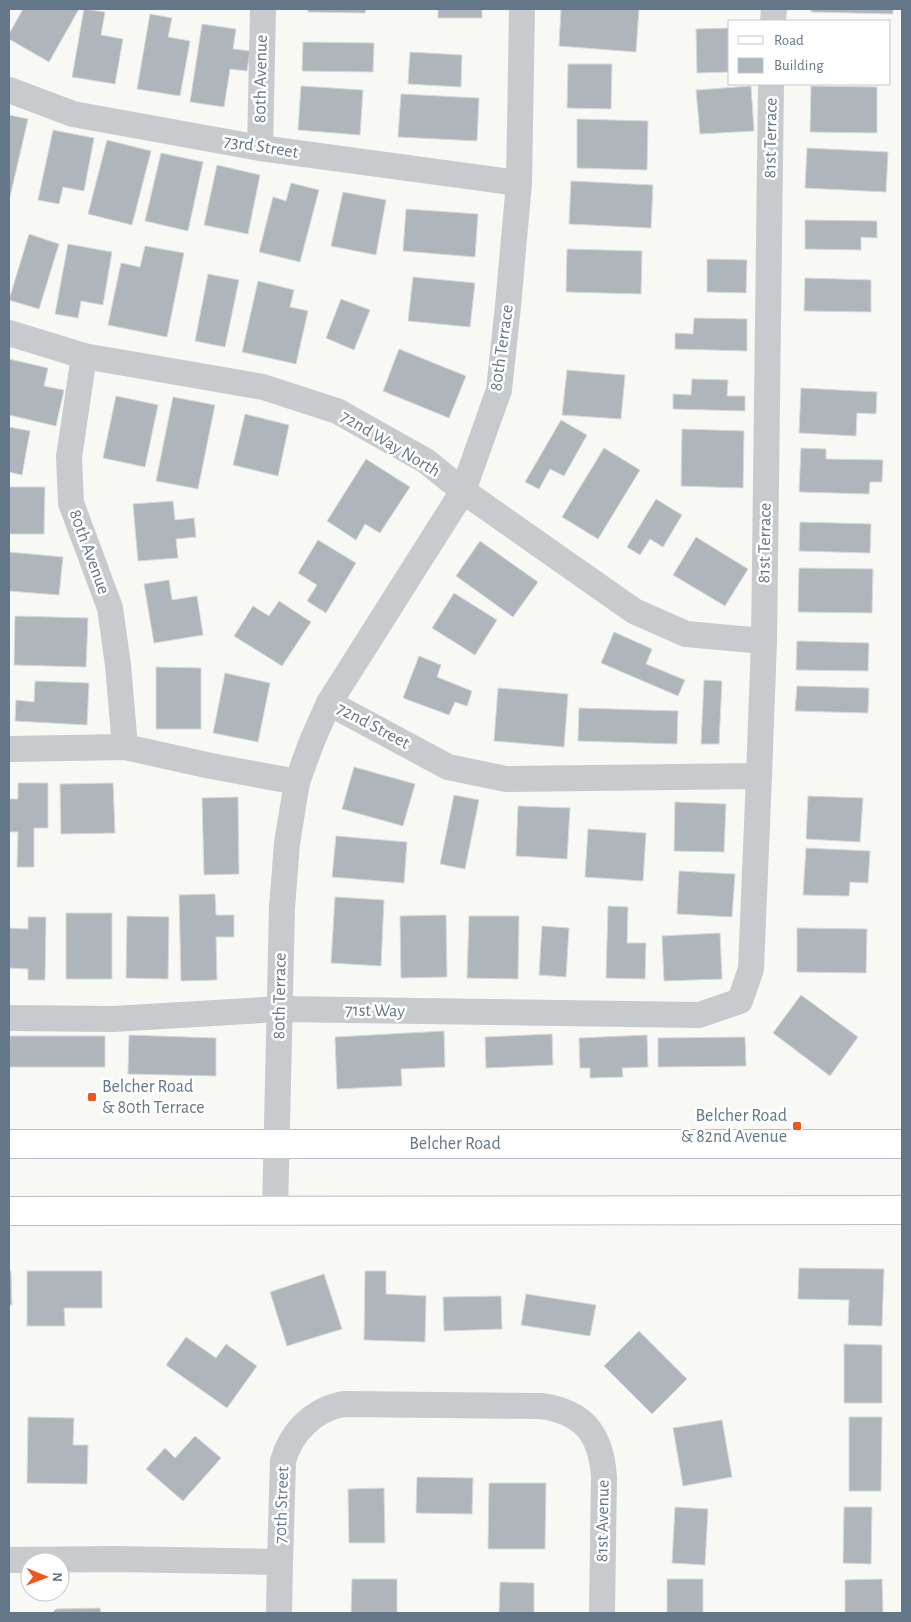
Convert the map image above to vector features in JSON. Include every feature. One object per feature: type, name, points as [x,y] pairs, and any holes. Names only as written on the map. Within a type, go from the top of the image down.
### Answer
[{"type":"main road","name":"Belcher Road","points":[[9,1144],[902,1144]]},
{"type":"main road","points":[[9,1211],[902,1210]]},
{"type":"street","name":"80th Avenue","points":[[260,148],[263,9]]},
{"type":"street","name":"80th Terrace","points":[[329,703],[463,491],[499,390],[518,183],[522,9]]},
{"type":"street","name":"81st Terrace","points":[[740,1001],[751,969],[764,641],[771,85]]},
{"type":"street","name":"73rd Street","points":[[9,90],[73,114],[260,148],[518,183]]},
{"type":"street","name":"72nd Way North","points":[[9,333],[84,356],[262,388],[337,412],[426,461],[463,491],[634,611],[686,634],[764,641]]},
{"type":"street","name":"80th Avenue","points":[[84,356],[68,457],[71,503],[110,608],[118,665],[125,747]]},
{"type":"street","name":"72nd Street","points":[[297,782],[329,703],[448,767],[506,779],[759,776]]},
{"type":"street","points":[[9,749],[125,747],[297,782]]},
{"type":"street","name":"80th Terrace","points":[[276,1211],[284,871],[291,812],[297,782]]},
{"type":"street","name":"71st Way","points":[[9,1018],[113,1019],[280,1010],[699,1015],[740,1001]]},
{"type":"street","name":"70th Street","points":[[9,1560],[114,1558],[280,1562],[283,1461],[295,1435],[318,1413],[331,1406],[357,1404],[541,1406],[569,1412],[581,1420],[591,1431]]},
{"type":"street","name":"81st Avenue","points":[[591,1431],[598,1443],[604,1467],[602,1613]]},
{"type":"street","points":[[279,1613],[280,1562]]},
{"type":"building","points":[[23,9],[79,9],[49,62],[9,39],[9,34]]},
{"type":"building","points":[[84,9],[105,12],[101,35],[123,39],[115,84],[72,77]]},
{"type":"building","points":[[308,9],[366,9],[365,13],[308,12]]},
{"type":"building","points":[[438,9],[482,9],[482,18],[438,18]]},
{"type":"building","points":[[561,9],[639,9],[636,52],[559,46]]},
{"type":"building","points":[[811,9],[893,9],[893,14],[811,12]]},
{"type":"building","points":[[150,14],[172,18],[168,37],[190,41],[180,96],[137,89]]},
{"type":"building","points":[[202,24],[236,29],[233,49],[250,51],[247,71],[230,69],[224,107],[190,102]]},
{"type":"building","points":[[728,28],[728,72],[697,73],[696,29]]},
{"type":"building","points":[[303,42],[374,43],[373,72],[302,71]]},
{"type":"building","points":[[410,52],[462,55],[461,87],[408,84]]},
{"type":"building","points":[[568,64],[612,64],[611,109],[567,108]]},
{"type":"building","points":[[301,86],[363,90],[360,135],[298,130]]},
{"type":"building","points":[[751,86],[754,131],[700,134],[696,90]]},
{"type":"building","points":[[811,86],[877,87],[877,133],[810,132]]},
{"type":"building","points":[[401,94],[479,98],[477,141],[398,137]]},
{"type":"building","points":[[9,115],[28,119],[10,197],[9,197]]},
{"type":"building","points":[[577,119],[648,121],[647,170],[577,168]]},
{"type":"building","points":[[53,130],[94,138],[84,191],[63,187],[59,204],[38,200]]},
{"type":"building","points":[[107,140],[151,151],[132,225],[88,214]]},
{"type":"building","points":[[807,148],[888,152],[886,192],[805,188]]},
{"type":"building","points":[[161,153],[203,162],[188,231],[145,221]]},
{"type":"building","points":[[217,165],[260,175],[248,234],[204,225]]},
{"type":"building","points":[[571,181],[653,185],[651,228],[569,224]]},
{"type":"building","points":[[291,183],[319,190],[300,262],[259,252],[273,197],[286,201]]},
{"type":"building","points":[[343,192],[386,200],[376,255],[331,246]]},
{"type":"building","points":[[406,209],[478,214],[475,257],[403,251]]},
{"type":"building","points":[[805,220],[877,221],[877,238],[861,237],[861,250],[805,249]]},
{"type":"building","points":[[29,234],[59,244],[39,309],[9,300]]},
{"type":"building","points":[[68,244],[112,252],[103,305],[81,301],[78,318],[55,314]]},
{"type":"building","points":[[145,246],[184,253],[167,337],[108,325],[121,263],[140,267]]},
{"type":"building","points":[[567,249],[642,251],[641,294],[566,292]]},
{"type":"building","points":[[707,259],[747,260],[746,293],[707,292]]},
{"type":"building","points":[[208,274],[239,280],[225,347],[195,341]]},
{"type":"building","points":[[413,277],[475,283],[470,327],[408,321]]},
{"type":"building","points":[[805,278],[871,280],[871,312],[804,311]]},
{"type":"building","points":[[258,281],[294,290],[290,307],[308,311],[296,364],[242,352]]},
{"type":"building","points":[[341,299],[370,310],[354,350],[326,338]]},
{"type":"building","points":[[694,318],[747,319],[747,351],[675,349],[675,333],[693,334]]},
{"type":"building","points":[[399,349],[466,376],[449,418],[383,391]]},
{"type":"building","points":[[9,359],[48,368],[44,386],[64,390],[56,426],[9,415]]},
{"type":"building","points":[[567,370],[625,375],[621,419],[562,415]]},
{"type":"building","points":[[692,379],[728,380],[727,396],[745,396],[745,411],[673,409],[673,394],[691,395]]},
{"type":"building","points":[[801,388],[877,392],[876,414],[857,413],[856,436],[799,433]]},
{"type":"building","points":[[116,396],[158,405],[145,467],[103,458]]},
{"type":"building","points":[[173,397],[215,405],[198,489],[156,481]]},
{"type":"building","points":[[245,414],[289,425],[278,476],[233,465]]},
{"type":"building","points":[[561,420],[587,435],[564,476],[550,469],[539,489],[525,482]]},
{"type":"building","points":[[9,427],[30,431],[22,475],[9,472]]},
{"type":"building","points":[[682,429],[744,431],[743,488],[681,486]]},
{"type":"building","points":[[604,448],[640,470],[598,539],[562,517]]},
{"type":"building","points":[[801,448],[826,449],[826,459],[883,460],[882,482],[870,482],[869,494],[799,492]]},
{"type":"building","points":[[366,459],[410,487],[380,533],[365,524],[356,540],[327,521]]},
{"type":"building","points":[[9,487],[45,487],[44,534],[9,534]]},
{"type":"building","points":[[656,499],[682,515],[663,547],[650,539],[640,555],[627,547]]},
{"type":"building","points":[[173,501],[175,520],[194,518],[196,537],[176,539],[178,558],[138,561],[133,504]]},
{"type":"building","points":[[800,522],[871,524],[870,553],[799,551]]},
{"type":"building","points":[[696,537],[748,569],[725,606],[673,575]]},
{"type":"building","points":[[318,540],[356,563],[326,613],[307,601],[317,585],[298,573]]},
{"type":"building","points":[[480,541],[538,582],[513,617],[456,576]]},
{"type":"building","points":[[9,552],[63,557],[59,595],[9,591]]},
{"type":"building","points":[[799,568],[873,569],[872,613],[798,612]]},
{"type":"building","points":[[169,580],[172,600],[197,596],[203,635],[154,643],[144,584]]},
{"type":"building","points":[[454,593],[497,620],[475,655],[432,628]]},
{"type":"building","points":[[279,601],[311,622],[282,666],[234,636],[253,606],[269,616]]},
{"type":"building","points":[[15,616],[88,618],[86,667],[14,665]]},
{"type":"building","points":[[614,632],[652,649],[646,664],[685,680],[678,696],[601,663]]},
{"type":"building","points":[[797,641],[869,643],[868,671],[796,670]]},
{"type":"building","points":[[419,656],[441,665],[437,677],[472,691],[467,706],[455,702],[449,715],[403,698]]},
{"type":"building","points":[[156,667],[201,668],[201,729],[156,729]]},
{"type":"building","points":[[225,673],[270,683],[258,742],[213,733]]},
{"type":"building","points":[[704,680],[722,681],[719,744],[701,744]]},
{"type":"building","points":[[35,681],[89,683],[87,725],[15,721],[16,700],[34,702]]},
{"type":"building","points":[[797,686],[869,688],[868,713],[795,711]]},
{"type":"building","points":[[498,688],[568,694],[564,747],[494,741]]},
{"type":"building","points":[[579,708],[678,711],[677,744],[578,741]]},
{"type":"building","points":[[354,767],[415,784],[403,826],[342,809]]},
{"type":"building","points":[[18,783],[48,783],[48,828],[34,828],[34,867],[17,867],[18,832],[9,832],[9,799],[18,799]]},
{"type":"building","points":[[113,783],[115,833],[61,834],[60,784]]},
{"type":"building","points":[[454,795],[479,800],[465,869],[440,864]]},
{"type":"building","points":[[808,796],[863,798],[860,842],[806,839]]},
{"type":"building","points":[[238,797],[239,874],[204,875],[202,798]]},
{"type":"building","points":[[675,802],[726,804],[724,852],[674,851]]},
{"type":"building","points":[[518,806],[570,808],[567,859],[516,856]]},
{"type":"building","points":[[588,829],[646,833],[643,881],[585,877]]},
{"type":"building","points":[[336,836],[407,842],[404,883],[332,877]]},
{"type":"building","points":[[806,848],[870,851],[868,883],[850,882],[849,896],[803,895]]},
{"type":"building","points":[[679,871],[735,874],[732,917],[677,914]]},
{"type":"building","points":[[215,894],[216,915],[234,915],[234,937],[216,937],[217,980],[181,981],[179,895]]},
{"type":"building","points":[[335,897],[384,900],[381,966],[331,963]]},
{"type":"building","points":[[608,906],[628,907],[627,943],[646,943],[645,979],[606,978]]},
{"type":"building","points":[[66,913],[112,913],[112,979],[66,979]]},
{"type":"building","points":[[446,915],[447,977],[401,978],[400,916]]},
{"type":"building","points":[[127,916],[169,917],[168,979],[126,978]]},
{"type":"building","points":[[469,916],[519,916],[518,979],[467,978]]},
{"type":"building","points":[[28,917],[46,917],[45,980],[28,980],[28,969],[9,968],[9,928],[28,929]]},
{"type":"building","points":[[542,926],[569,928],[566,977],[539,975]]},
{"type":"building","points":[[797,928],[867,929],[866,973],[797,972]]},
{"type":"building","points":[[720,933],[722,979],[664,981],[662,936]]},
{"type":"building","points":[[801,995],[858,1037],[830,1076],[773,1033]]},
{"type":"building","points":[[444,1031],[445,1067],[401,1069],[402,1086],[337,1089],[335,1037]]},
{"type":"building","points":[[552,1034],[553,1065],[486,1068],[485,1037]]},
{"type":"building","points":[[129,1035],[216,1038],[216,1076],[128,1074]]},
{"type":"building","points":[[647,1035],[648,1067],[622,1068],[623,1077],[590,1078],[590,1068],[580,1068],[579,1038]]},
{"type":"building","points":[[10,1036],[105,1036],[105,1067],[9,1067]]},
{"type":"building","points":[[745,1037],[746,1066],[658,1067],[658,1038]]},
{"type":"building","points":[[799,1268],[884,1269],[882,1326],[848,1325],[849,1300],[798,1299]]},
{"type":"building","points":[[9,1271],[11,1271],[12,1305],[9,1305]]},
{"type":"building","points":[[27,1271],[102,1271],[102,1308],[64,1308],[65,1326],[27,1326]]},
{"type":"building","points":[[365,1271],[386,1271],[386,1294],[426,1296],[425,1342],[364,1340]]},
{"type":"building","points":[[324,1274],[342,1329],[287,1346],[270,1292]]},
{"type":"building","points":[[526,1294],[596,1305],[590,1336],[521,1325]]},
{"type":"building","points":[[501,1296],[502,1329],[444,1331],[443,1297]]},
{"type":"building","points":[[639,1331],[687,1379],[652,1414],[604,1366]]},
{"type":"building","points":[[186,1337],[216,1358],[226,1344],[257,1366],[227,1408],[166,1365]]},
{"type":"building","points":[[844,1344],[882,1345],[882,1403],[844,1403]]},
{"type":"building","points":[[28,1417],[74,1418],[73,1445],[88,1445],[87,1484],[27,1483]]},
{"type":"building","points":[[849,1417],[882,1417],[881,1491],[849,1491]]},
{"type":"building","points":[[722,1420],[732,1477],[683,1486],[673,1428]]},
{"type":"building","points":[[195,1436],[221,1458],[183,1501],[146,1469],[165,1448],[175,1458]]},
{"type":"building","points":[[417,1477],[473,1478],[472,1514],[416,1513]]},
{"type":"building","points":[[489,1483],[546,1483],[545,1549],[488,1549]]},
{"type":"building","points":[[384,1488],[385,1543],[349,1543],[348,1489]]},
{"type":"building","points":[[675,1507],[708,1509],[705,1565],[672,1563]]},
{"type":"building","points":[[844,1507],[872,1507],[871,1564],[843,1563]]},
{"type":"building","points":[[352,1579],[397,1579],[397,1613],[351,1613]]},
{"type":"building","points":[[667,1579],[703,1579],[703,1613],[667,1613]]},
{"type":"building","points":[[882,1579],[883,1613],[845,1613],[845,1580]]},
{"type":"building","points":[[500,1582],[534,1583],[534,1613],[499,1613]]},
{"type":"building","points":[[100,1608],[101,1613],[52,1613],[56,1609]]},
{"type":"place","name":"Belcher Road & 80th Terrace","points":[[92,1097]]},
{"type":"place","name":"Belcher Road & 82nd Avenue","points":[[797,1126]]}]
